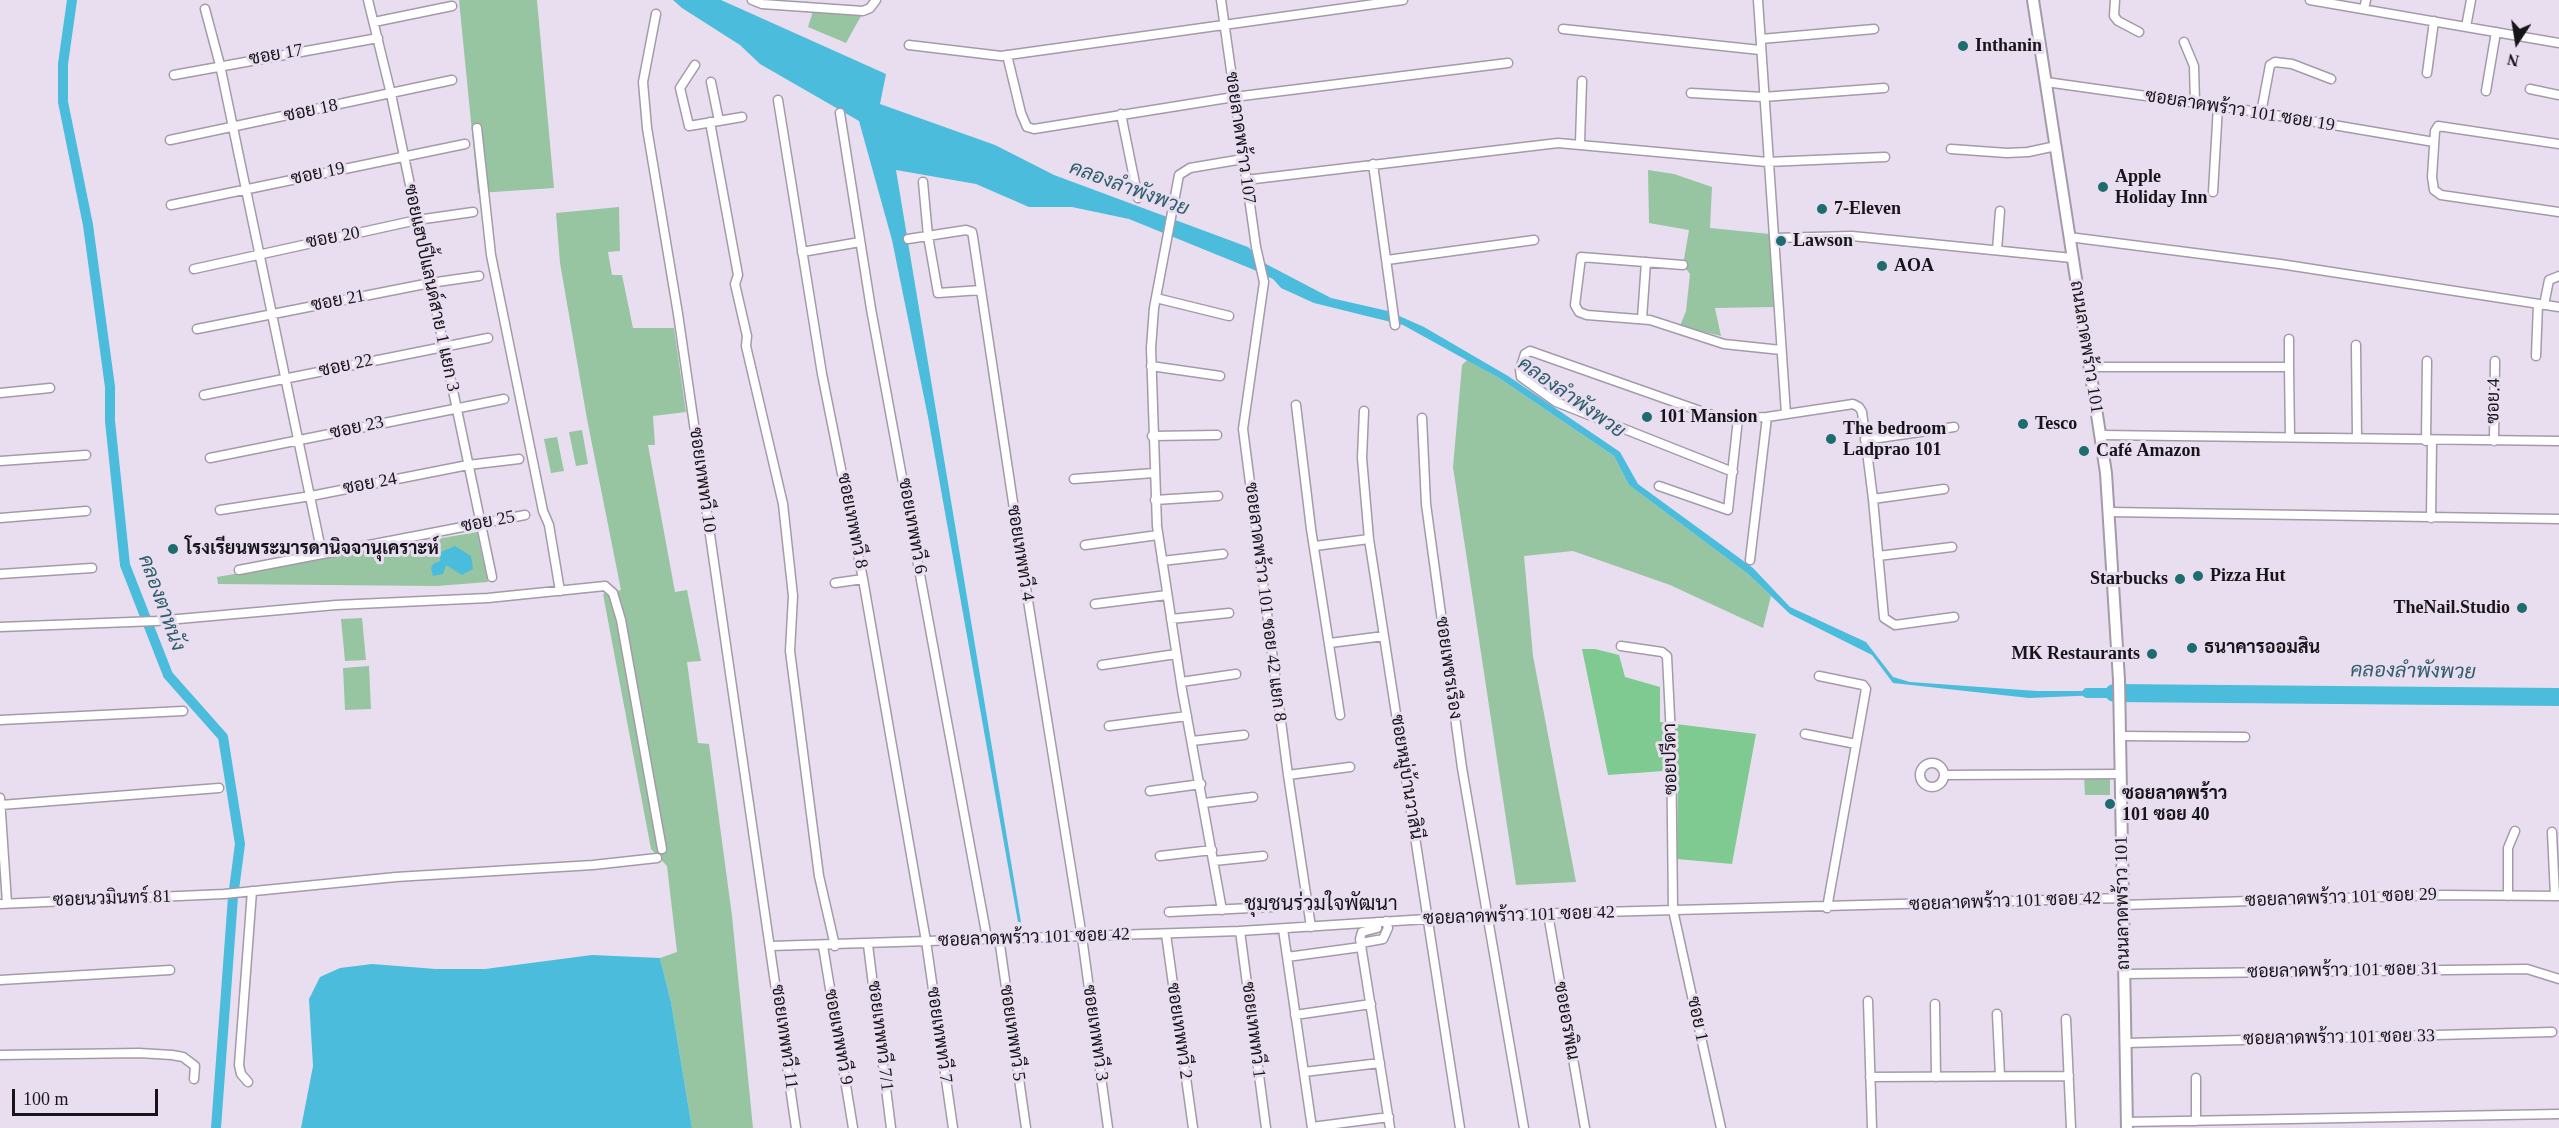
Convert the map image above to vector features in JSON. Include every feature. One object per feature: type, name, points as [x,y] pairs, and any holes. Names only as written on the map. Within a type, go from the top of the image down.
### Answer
[{"type":"street","name":"ซอยแฮปปี้แลนด์สาย 1 แยก 3","points":[[368,0],[391,94],[492,577]]},
{"type":"street","points":[[752,0],[762,4],[863,10],[870,8],[876,0]]},
{"type":"street","name":"ซอยลาดพร้าว 107","points":[[1221,0],[1256,247],[1263,276]]},
{"type":"street","points":[[909,45],[979,55],[1007,55],[1403,0]]},
{"type":"street","points":[[1758,0],[1767,162],[1786,414]]},
{"type":"street","name":"ถนนลาดพร้าว 101","points":[[2033,0],[2090,367],[2109,512],[2119,680],[2127,1125]]},
{"type":"street","points":[[2115,0],[2114,16],[2139,32]]},
{"type":"street","points":[[2310,0],[2365,5],[2434,21],[2559,43]]},
{"type":"street","points":[[2466,27],[2470,0]]},
{"type":"street","points":[[374,22],[452,6]]},
{"type":"street","points":[[206,9],[220,65],[322,554]]},
{"type":"street","name":"ซอยเทพทวี 10","points":[[656,14],[643,82],[646,128],[680,326],[771,946]]},
{"type":"street","points":[[2427,73],[2434,21]]},
{"type":"street","points":[[1563,29],[1760,50]]},
{"type":"street","points":[[1761,39],[1874,29]]},
{"type":"street","points":[[2486,91],[2496,32]]},
{"type":"street","name":"ซอย 17","points":[[174,75],[378,38]]},
{"type":"street","points":[[2184,42],[2194,66],[2195,103]]},
{"type":"street","points":[[1007,55],[1015,93],[1027,127],[1034,129],[1234,97],[1508,63]]},
{"type":"street","points":[[2261,113],[2270,66],[2275,62],[2292,64],[2331,79]]},
{"type":"street","points":[[695,65],[680,88],[689,126],[742,117]]},
{"type":"street","name":"ซอย 18","points":[[170,140],[452,80]]},
{"type":"street","points":[[1580,144],[1582,81]]},
{"type":"street","points":[[711,82],[714,122],[738,274],[735,284],[747,336],[746,346],[783,504],[793,596],[790,651],[819,876],[835,946]]},
{"type":"street","name":"ซอยลาดพร้าว 101 ซอย 19","points":[[2046,82],[2218,106],[2434,142]]},
{"type":"street","points":[[1691,93],[1763,97],[1884,88]]},
{"type":"street","points":[[2529,89],[2559,95]]},
{"type":"street","name":"ซอยเทพทวี 8","points":[[778,100],[822,374],[863,579],[926,941]]},
{"type":"street","points":[[2212,192],[2218,106]]},
{"type":"street","name":"ซอยเทพทวี 6","points":[[840,113],[860,242],[987,938]]},
{"type":"street","points":[[1121,114],[1138,198]]},
{"type":"street","points":[[2559,144],[2438,126],[2435,132],[2432,177],[2434,190],[2441,195],[2559,212]]},
{"type":"street","points":[[477,128],[491,255],[543,511],[549,525],[560,591]]},
{"type":"street","points":[[1246,180],[1557,143],[1767,162],[1885,157]]},
{"type":"street","name":"ซอย 19","points":[[171,205],[465,144]]},
{"type":"street","points":[[1951,149],[2007,153],[2056,146]]},
{"type":"street","points":[[1222,910],[1176,654],[1158,536],[1152,436],[1151,339],[1156,298],[1179,175],[1187,169],[1243,159]]},
{"type":"street","points":[[1373,164],[1387,260],[1391,310],[1395,325]]},
{"type":"street","points":[[923,182],[928,236],[939,294],[981,290]]},
{"type":"street","points":[[1996,250],[2000,210]]},
{"type":"street","name":"ซอย 20","points":[[194,268],[259,252],[417,220],[473,212]]},
{"type":"street","name":"ซอยเทพทวี 4","points":[[908,239],[966,230],[972,232],[1082,937]]},
{"type":"street","points":[[1774,238],[1852,236],[2072,258]]},
{"type":"street","points":[[2069,237],[2280,264],[2559,307]]},
{"type":"street","points":[[1387,260],[1534,240]]},
{"type":"street","points":[[802,252],[860,242]]},
{"type":"street","points":[[1683,265],[1581,257],[1575,305],[1579,312],[1587,315],[1642,319],[1724,344],[1781,350]]},
{"type":"street","points":[[1642,319],[1646,262]]},
{"type":"street","name":"ซอย 21","points":[[197,328],[430,282],[479,276]]},
{"type":"street","name":"ซอยลาดพร้าว 101 ซอย 42 แยก 8","points":[[1263,276],[1243,429],[1288,775],[1311,927]]},
{"type":"street","points":[[2536,356],[2541,304],[2549,280],[2559,276]]},
{"type":"street","points":[[1156,298],[1229,316]]},
{"type":"street","name":"ซอย 22","points":[[204,395],[442,345],[488,338]]},
{"type":"street","points":[[2289,339],[2290,437]]},
{"type":"street","points":[[2356,345],[2357,438]]},
{"type":"street","points":[[1732,472],[1556,402],[1521,377],[1520,369],[1525,354],[1530,351],[1723,419],[1767,417],[1853,404],[1862,412],[1884,618],[1895,625],[1954,618]]},
{"type":"street","points":[[2427,361],[2431,518]]},
{"type":"street","name":"ซอย.4","points":[[2494,441],[2495,361]]},
{"type":"street","points":[[1151,366],[1220,376]]},
{"type":"street","points":[[2090,367],[2289,367]]},
{"type":"street","points":[[0,393],[50,388]]},
{"type":"street","name":"ซอย 23","points":[[210,458],[504,399]]},
{"type":"street","points":[[1296,405],[1314,546],[1340,715]]},
{"type":"street","name":"ซอยหมู่บ้านวาสินี","points":[[1364,411],[1362,458],[1369,539],[1460,1128]]},
{"type":"street","points":[[1750,560],[1767,417]]},
{"type":"street","name":"ซอยเพชรเรือง","points":[[1422,418],[1427,513],[1462,768],[1524,1128]]},
{"type":"street","points":[[1659,486],[1728,510],[1738,419]]},
{"type":"street","points":[[1865,440],[1954,427]]},
{"type":"street","points":[[1152,436],[1217,435]]},
{"type":"street","points":[[2100,435],[2357,438],[2429,442],[2559,441]]},
{"type":"street","points":[[0,461],[86,455]]},
{"type":"street","name":"ซอย 24","points":[[220,510],[311,496],[468,465],[519,459]]},
{"type":"street","points":[[1074,479],[1154,472]]},
{"type":"street","points":[[1873,499],[1944,489]]},
{"type":"street","points":[[1155,500],[1218,496]]},
{"type":"street","points":[[0,518],[86,511]]},
{"type":"street","points":[[2109,512],[2559,519]]},
{"type":"street","name":"ซอย 25","points":[[239,570],[525,514]]},
{"type":"street","points":[[1085,545],[1158,536]]},
{"type":"street","points":[[1314,546],[1369,539]]},
{"type":"street","points":[[1878,556],[1952,547]]},
{"type":"street","points":[[1162,561],[1223,554]]},
{"type":"street","points":[[0,574],[92,568]]},
{"type":"street","points":[[836,583],[863,579]]},
{"type":"street","points":[[0,627],[156,621],[336,605],[488,598],[605,586],[613,593],[623,631],[662,849]]},
{"type":"street","points":[[1095,604],[1167,595]]},
{"type":"street","points":[[1171,620],[1229,614]]},
{"type":"street","points":[[1330,643],[1384,636]]},
{"type":"street","name":"ซอยปรีดา","points":[[1621,646],[1662,652],[1667,656],[1671,737],[1673,910]]},
{"type":"street","points":[[1102,665],[1176,654]]},
{"type":"street","points":[[1181,682],[1236,675]]},
{"type":"street","points":[[1819,676],[1865,687],[1827,908]]},
{"type":"street","points":[[0,720],[183,711]]},
{"type":"street","points":[[1109,726],[1187,716]]},
{"type":"street","points":[[1805,734],[1856,744]]},
{"type":"street","points":[[1192,741],[1244,735]]},
{"type":"street","points":[[2120,736],[2245,737]]},
{"type":"street","points":[[1288,775],[1350,767]]},
{"type":"street","points":[[1944,775],[2121,774]]},
{"type":"street","points":[[1150,791],[1201,784]]},
{"type":"street","points":[[3,903],[0,801],[219,788]]},
{"type":"street","points":[[1204,803],[1252,797]]},
{"type":"street","points":[[2508,896],[2508,848],[2515,831]]},
{"type":"street","points":[[2552,832],[2557,896]]},
{"type":"street","points":[[1160,856],[1212,850]]},
{"type":"street","points":[[1214,861],[1263,856]]},
{"type":"street","name":"ซอยนวมินทร์ 81","points":[[3,903],[224,894],[657,858]]},
{"type":"street","points":[[248,1082],[241,1074],[239,1065],[252,891]]},
{"type":"street","name":"ซอยลาดพร้าว 101 ซอย 29","points":[[2123,902],[2557,896]]},
{"type":"street","name":"ซอยลาดพร้าว 101 ซอย 42","points":[[771,946],[868,945],[987,938],[1240,931],[1489,915],[2123,902]]},
{"type":"street","points":[[1169,912],[1272,907]]},
{"type":"street","name":"ซอย 1","points":[[1673,910],[1721,1128]]},
{"type":"street","name":"ซอยอรพิณ","points":[[1548,914],[1585,1128]]},
{"type":"street","points":[[1381,922],[1376,929],[1361,933],[1361,945],[1390,1128]]},
{"type":"street","points":[[1283,929],[1312,1128],[1389,1117]]},
{"type":"street","name":"ซอยเทพทวี 1","points":[[1240,931],[1266,1128]]},
{"type":"street","name":"ซอยเทพทวี 2","points":[[1166,934],[1193,1128]]},
{"type":"street","name":"ซอยเทพทวี 3","points":[[1082,937],[1108,1128]]},
{"type":"street","name":"ซอยเทพทวี 5","points":[[999,938],[1026,1128]]},
{"type":"street","name":"ซอยเทพทวี 7","points":[[926,941],[953,1128]]},
{"type":"street","name":"ซอยเทพทวี 7/1","points":[[868,945],[891,1128]]},
{"type":"street","points":[[1287,957],[1361,945]]},
{"type":"street","name":"ซอยเทพทวี 11","points":[[771,946],[796,1128]]},
{"type":"street","name":"ซอยเทพทวี 9","points":[[822,946],[853,1128]]},
{"type":"street","name":"ซอยลาดพร้าว 101 ซอย 31","points":[[2124,974],[2527,969],[2559,979]]},
{"type":"street","points":[[0,980],[170,970]]},
{"type":"street","points":[[1868,1001],[1872,1128]]},
{"type":"street","points":[[1295,1015],[1371,1004]]},
{"type":"street","points":[[1935,1004],[1936,1077]]},
{"type":"street","points":[[1997,1014],[2000,1076]]},
{"type":"street","points":[[2066,1019],[2071,1128]]},
{"type":"street","name":"ซอยลาดพร้าว 101 ซอย 33","points":[[2126,1043],[2552,1032]]},
{"type":"street","points":[[0,1055],[139,1053],[183,1057],[195,1066],[194,1079]]},
{"type":"street","points":[[1304,1072],[1380,1062]]},
{"type":"street","points":[[1870,1077],[2069,1076]]},
{"type":"street","points":[[2196,1078],[2196,1121]]},
{"type":"street","points":[[2127,1125],[2196,1121],[2559,1114]]},
{"type":"green space","points":[[459,0],[537,0],[554,188],[478,193]]},
{"type":"green space","points":[[813,11],[861,16],[846,43],[808,27]]},
{"type":"green space","points":[[1648,170],[1674,174],[1712,187],[1710,228],[1770,234],[1774,307],[1715,308],[1721,336],[1680,326],[1686,311],[1690,274],[1683,265],[1689,230],[1649,223]]},
{"type":"green space","points":[[619,207],[620,251],[608,252],[612,275],[622,275],[633,328],[674,328],[686,412],[653,416],[655,445],[648,445],[675,592],[687,590],[701,661],[687,662],[698,743],[709,744],[732,916],[753,1128],[692,1128],[671,1002],[660,958],[677,952],[667,866],[651,849],[603,594],[621,590],[587,419],[560,263],[556,213]]},
{"type":"green space","points":[[1467,360],[1499,378],[1614,456],[1629,485],[1748,574],[1771,596],[1763,628],[1670,585],[1573,551],[1524,556],[1533,656],[1576,882],[1516,885],[1453,467],[1462,365]]},
{"type":"green space","points":[[582,430],[588,464],[576,466],[569,432]]},
{"type":"green space","points":[[557,437],[564,471],[551,473],[544,439]]},
{"type":"green space","points":[[477,532],[488,582],[437,586],[218,584],[217,577]]},
{"type":"green space","points":[[362,618],[366,660],[345,661],[341,619]]},
{"type":"green space","points":[[1582,649],[1595,649],[1619,655],[1625,677],[1660,687],[1660,722],[1756,734],[1732,864],[1677,859],[1678,770],[1608,775]]},
{"type":"green space","points":[[369,666],[371,709],[345,710],[343,668]]},
{"type":"green space","points":[[2084,777],[2110,778],[2110,795],[2085,795]]},
{"type":"water","points":[[673,0],[721,0],[886,74],[880,104],[995,145],[1054,175],[1248,247],[1266,264],[1331,298],[1388,311],[1424,327],[1508,376],[1620,452],[1638,484],[1753,568],[1790,607],[1866,642],[1893,677],[1910,682],[2037,691],[2100,691],[2100,695],[2029,698],[1893,683],[1872,655],[1790,614],[1748,574],[1629,485],[1614,456],[1499,378],[1403,325],[1314,303],[1281,288],[1273,279],[1252,269],[1129,219],[1072,207],[1029,207],[976,184],[896,170],[1021,922],[1018,922],[928,417],[892,240],[859,121],[760,64],[740,45]]},
{"type":"water","points":[[455,546],[471,556],[473,569],[462,575],[446,565],[443,574],[433,576],[431,568],[433,564],[440,561],[441,552]]},
{"type":"water","points":[[592,955],[660,958],[671,1002],[692,1128],[301,1128],[313,1066],[309,999],[320,977],[340,968],[372,964],[436,969],[485,969]]},
{"type":"waterway","name":"คลองตาหนัง","points":[[72,0],[63,64],[63,102],[88,225],[110,387],[110,421],[125,565],[168,675],[223,737],[240,844],[233,897],[216,1128]]},
{"type":"waterway","name":"คลองลำพังพวย","points":[[2087,693],[2114,693]]},
{"type":"waterway","name":"คลองลำพังพวย","points":[[2114,693],[2559,697]]},
{"type":"place","name":"Inthanin","points":[[1963,46]]},
{"type":"place","name":"Apple Holiday Inn","points":[[2103,187]]},
{"type":"place","name":"7-Eleven","points":[[1822,209]]},
{"type":"place","name":"Lawson","points":[[1781,241]]},
{"type":"place","name":"AOA","points":[[1882,266]]},
{"type":"place","name":"101 Mansion","points":[[1647,417]]},
{"type":"place","name":"Tesco","points":[[2023,424]]},
{"type":"place","name":"The bedroom Ladprao 101","points":[[1831,439]]},
{"type":"place","name":"Café Amazon","points":[[2084,451]]},
{"type":"place","name":"โรงเรียนพระมารดานิจจานุเคราะห์","points":[[173,549]]},
{"type":"place","name":"Pizza Hut","points":[[2198,576]]},
{"type":"place","name":"Starbucks","points":[[2180,579]]},
{"type":"place","name":"TheNail.Studio","points":[[2522,608]]},
{"type":"place","name":"ธนาคารออมสิน","points":[[2192,648]]},
{"type":"place","name":"MK Restaurants","points":[[2152,654]]},
{"type":"place","name":"ซอยลาดพร้าว 101 ซอย 40","points":[[2110,804]]},
{"type":"district","name":"ชุมชนร่วมใจพัฒนา","points":[[1321,905]]}]
